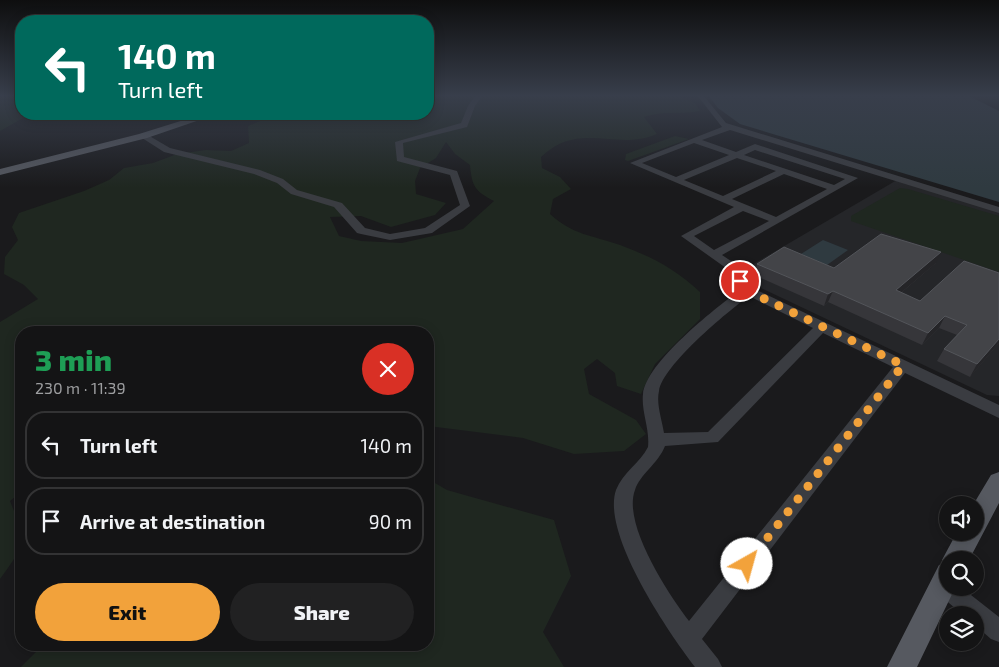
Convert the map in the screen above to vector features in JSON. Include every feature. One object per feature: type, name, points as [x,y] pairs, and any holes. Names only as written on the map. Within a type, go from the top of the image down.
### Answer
[{"type":"main road","points":[[0,172],[143,136],[174,126]]},
{"type":"main road","points":[[984,508],[999,481]]},
{"type":"main road","points":[[902,667],[939,591]]},
{"type":"street","points":[[143,136],[167,150],[256,172],[280,181],[294,192],[338,204],[361,231],[390,237],[428,231],[464,206],[454,173],[444,168],[424,166],[400,159],[399,142],[463,126]]},
{"type":"street","points":[[777,221],[634,163],[729,127],[999,210]]},
{"type":"street","points":[[693,140],[835,188]]},
{"type":"street","points":[[676,180],[756,147],[853,178],[714,255]]},
{"type":"street","points":[[724,199],[783,171]]},
{"type":"street","points":[[743,207],[686,236],[739,272],[740,286],[748,291],[999,412]]},
{"type":"street","points":[[710,667],[688,640],[648,576],[629,533],[623,498],[627,484],[648,461],[657,440],[650,404],[652,387],[658,375],[668,362],[748,291]]},
{"type":"street","points":[[657,440],[712,438],[822,326]]},
{"type":"street","points":[[688,640],[903,365]]},
{"type":"street","points":[[963,596],[999,631]]},
{"type":"shaded area","points":[[0,126],[9,126],[0,131]]},
{"type":"shaded area","points":[[248,126],[651,126],[657,134],[642,139],[584,138],[570,140],[556,146],[541,157],[542,168],[560,177],[571,189],[553,199],[550,214],[558,221],[575,230],[620,245],[653,259],[681,276],[700,292],[700,319],[655,364],[641,394],[617,386],[615,373],[597,359],[584,369],[589,394],[636,420],[646,434],[624,451],[574,454],[523,438],[434,427],[434,326],[15,326],[15,497],[10,501],[15,515],[15,558],[0,579],[0,322],[38,299],[24,285],[4,274],[5,257],[18,240],[12,227],[19,213],[84,191],[109,180],[124,168],[153,163],[177,154],[206,150],[231,151],[249,143]],"holes":[[[446,142],[455,154],[470,165],[473,183],[476,188],[494,201],[463,229],[402,243],[361,241],[339,236],[330,217],[361,216],[391,227],[435,215],[446,203],[416,194],[415,181],[420,168],[436,158]]]},
{"type":"shaded area","points":[[747,126],[999,126],[999,202]]},
{"type":"shaded area","points":[[675,136],[689,139],[628,161],[625,160],[626,154]]},
{"type":"shaded area","points":[[897,180],[999,212],[999,396],[987,395],[746,281],[745,269]]},
{"type":"shaded area","points":[[900,188],[999,216],[999,272],[851,221],[851,216]]},
{"type":"shaded area","points":[[823,240],[848,250],[827,265],[801,254]]},
{"type":"shaded area","points":[[434,482],[447,490],[554,520],[571,576],[543,632],[564,667],[21,667],[37,651],[434,651]]},
{"type":"building","points":[[881,234],[941,252],[896,290],[920,301],[964,261],[999,273],[999,339],[977,364],[944,349],[967,325],[945,316],[928,333],[833,291],[828,294],[757,264],[784,247],[834,268]]},
{"type":"route","points":[[740,281],[740,286],[748,291],[903,365],[747,564]]}]
